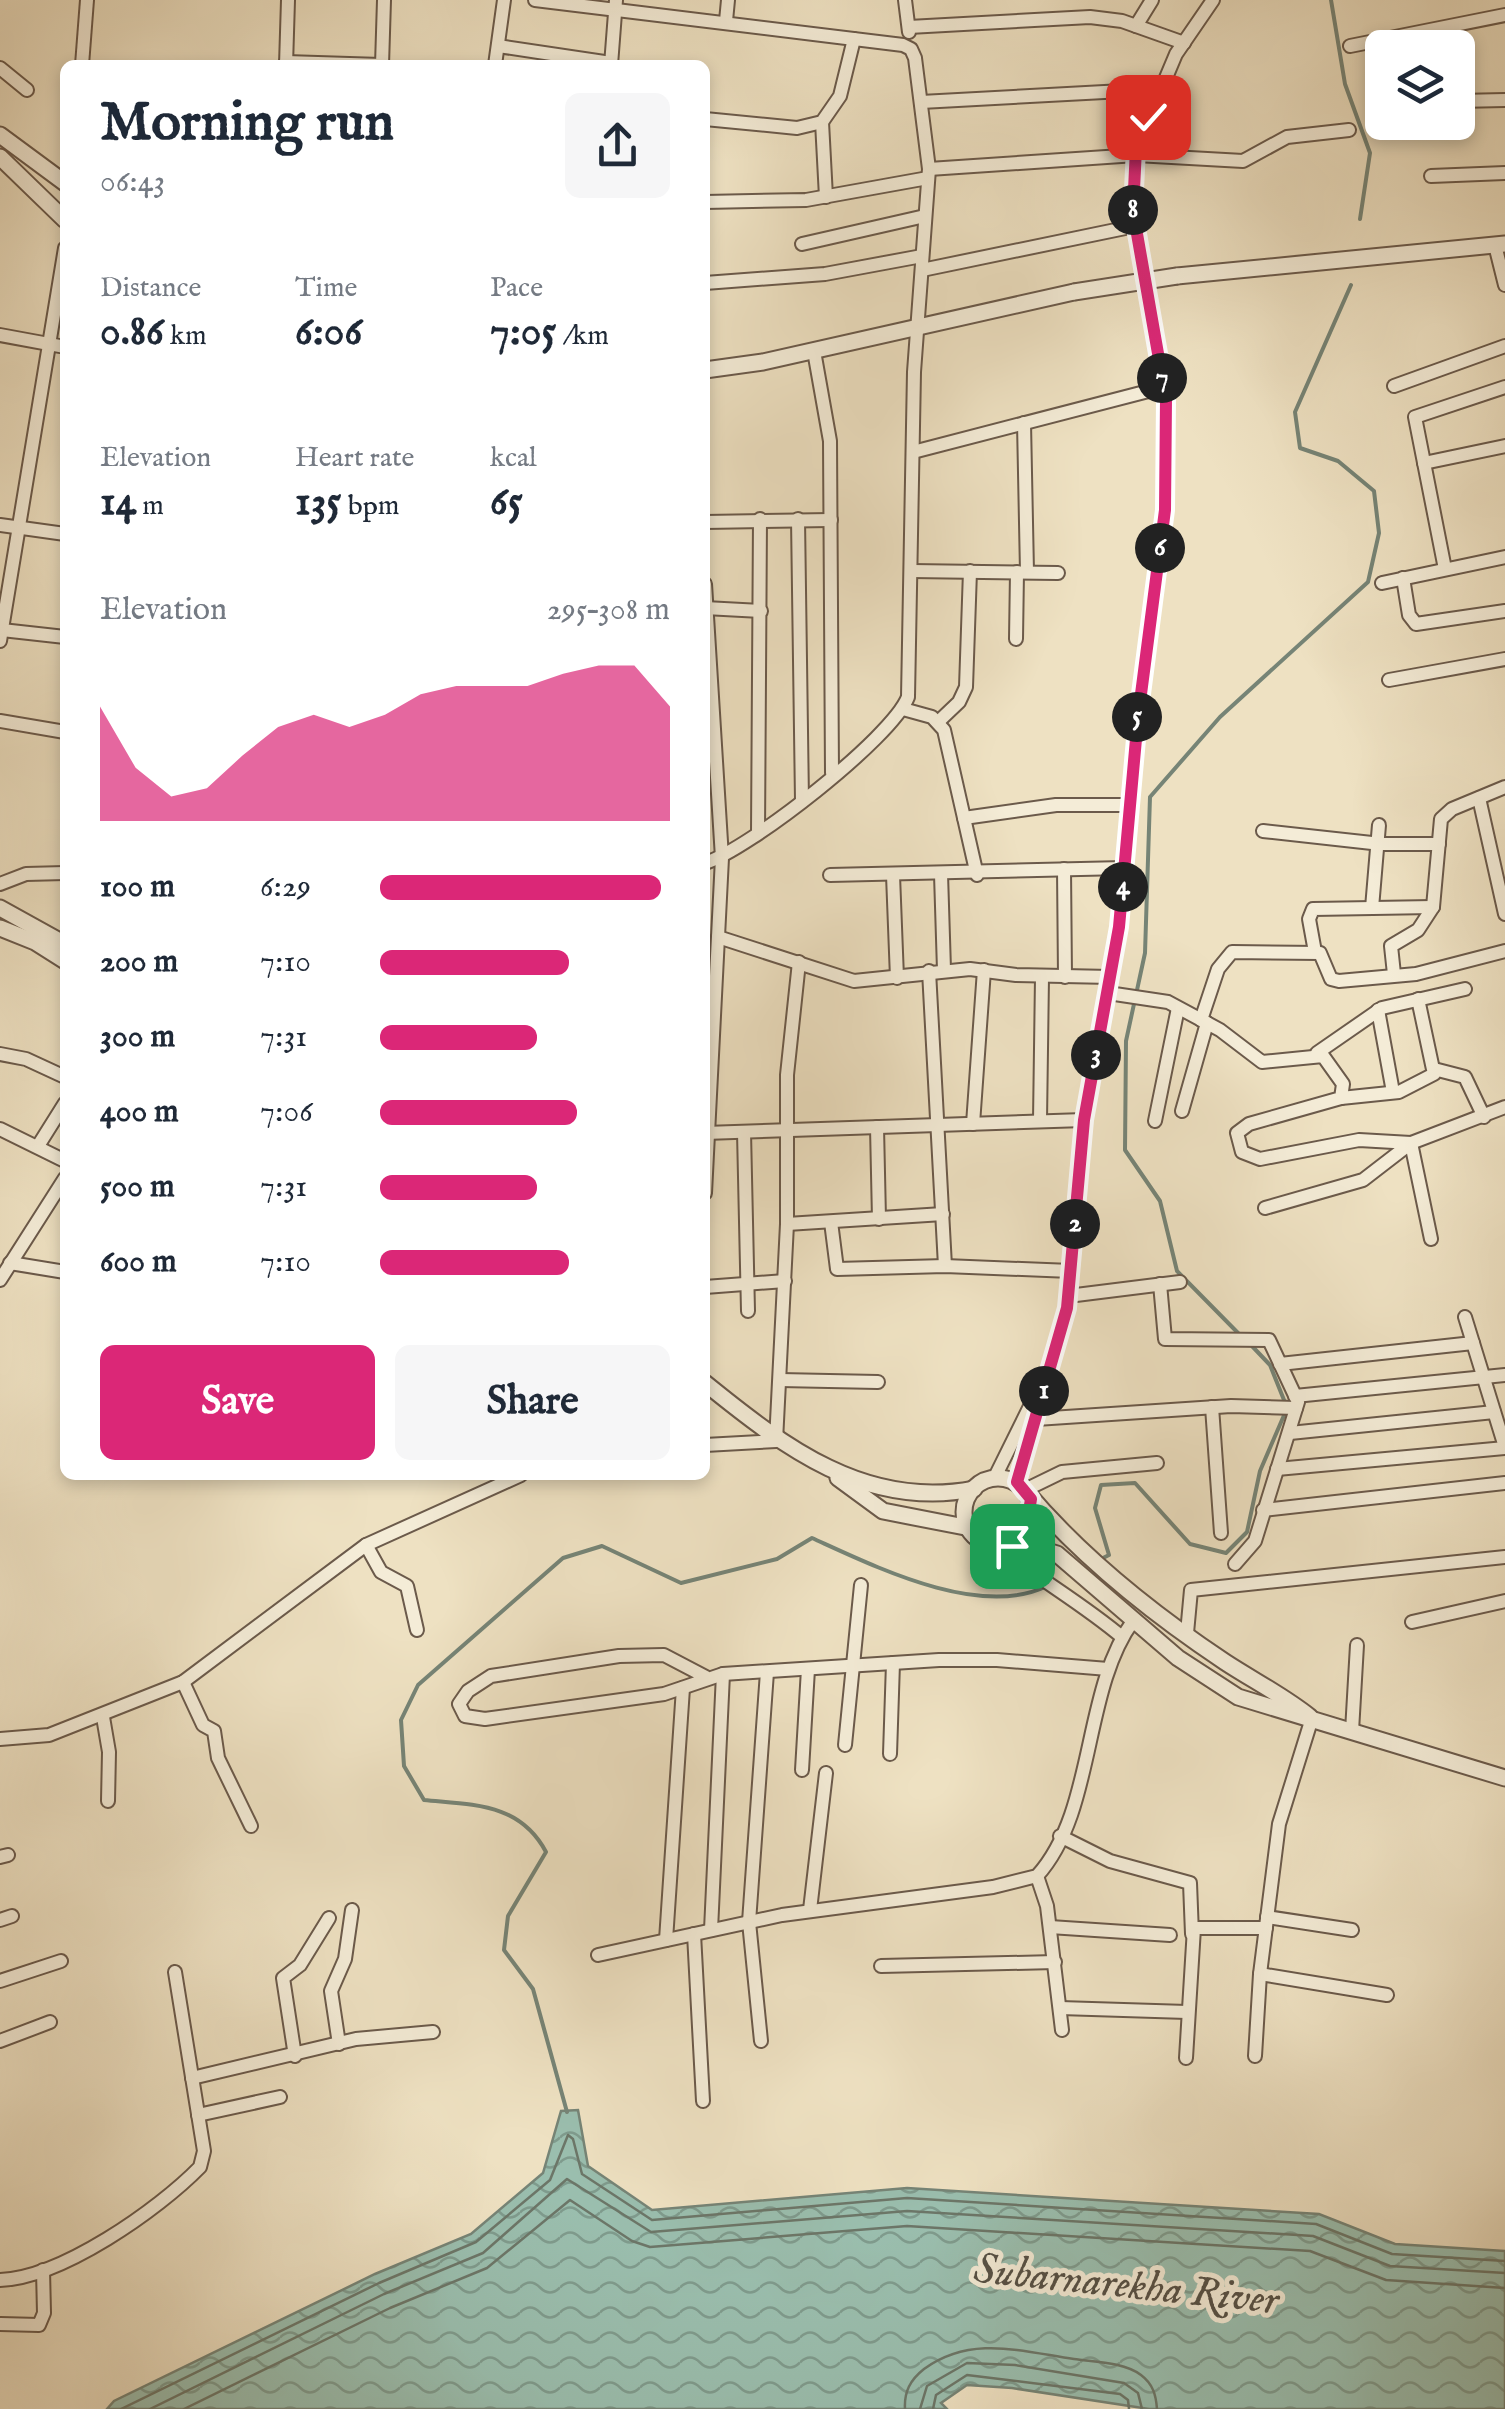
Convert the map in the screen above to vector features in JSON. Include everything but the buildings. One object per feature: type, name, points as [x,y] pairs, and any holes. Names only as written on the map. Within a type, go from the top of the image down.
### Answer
[{"type":"street","points":[[82,60],[87,0]]},
{"type":"street","points":[[286,60],[288,0]]},
{"type":"street","points":[[382,60],[384,0]]},
{"type":"street","points":[[496,60],[504,0]]},
{"type":"street","points":[[535,0],[615,6],[911,49]]},
{"type":"street","points":[[726,21],[728,0]]},
{"type":"street","points":[[710,861],[722,858],[758,833],[868,749],[903,710],[910,680],[917,329],[929,174],[905,0]]},
{"type":"street","points":[[1136,26],[1152,0]]},
{"type":"street","points":[[1018,1542],[1031,1508],[1021,1486],[1068,1296],[1084,1120],[1111,977],[1165,510],[1168,464],[1164,386],[1136,226],[1136,155],[1157,96],[1184,43],[1213,0]]},
{"type":"street","points":[[611,60],[615,6]]},
{"type":"street","points":[[1446,30],[1505,16]]},
{"type":"street","points":[[908,28],[1090,17],[1136,26],[1184,43]]},
{"type":"street","points":[[826,197],[822,122],[840,96],[854,39]]},
{"type":"street","points":[[1350,46],[1365,45]]},
{"type":"street","points":[[498,46],[586,60]]},
{"type":"street","points":[[0,68],[27,90]]},
{"type":"street","points":[[920,102],[1124,90],[1157,96]]},
{"type":"street","points":[[1475,101],[1505,100]]},
{"type":"street","points":[[710,119],[797,128],[822,122]]},
{"type":"street","points":[[710,202],[826,197],[929,174],[1136,155],[1243,161],[1287,137],[1350,130]]},
{"type":"street","points":[[0,136],[60,179]]},
{"type":"street","points":[[0,156],[60,215]]},
{"type":"street","points":[[1431,176],[1505,173]]},
{"type":"street","points":[[802,244],[926,216]]},
{"type":"street","points":[[710,283],[922,263],[1136,226]]},
{"type":"street","points":[[710,369],[814,351],[1074,292],[1177,276],[1500,244],[1505,285]]},
{"type":"street","points":[[60,276],[1,636],[60,637]]},
{"type":"street","points":[[0,335],[60,346]]},
{"type":"street","points":[[1394,386],[1505,346]]},
{"type":"street","points":[[814,351],[830,441],[832,774]]},
{"type":"street","points":[[913,452],[1164,386]]},
{"type":"street","points":[[1445,568],[1415,418],[1505,387]]},
{"type":"street","points":[[1016,639],[1022,572],[1024,422]]},
{"type":"street","points":[[1424,463],[1505,446]]},
{"type":"street","points":[[798,519],[802,800]]},
{"type":"street","points":[[758,833],[760,520]]},
{"type":"street","points":[[710,522],[831,520]]},
{"type":"street","points":[[0,525],[60,533]]},
{"type":"street","points":[[1382,582],[1505,557]]},
{"type":"street","points":[[912,571],[1058,573]]},
{"type":"street","points":[[938,722],[959,702],[966,687],[970,571]]},
{"type":"street","points":[[1403,578],[1409,615],[1416,624],[1505,612]]},
{"type":"street","points":[[710,608],[761,610]]},
{"type":"street","points":[[1389,680],[1505,659]]},
{"type":"street","points":[[710,682],[722,858],[710,1008]]},
{"type":"street","points":[[903,710],[938,722],[948,743],[977,874]]},
{"type":"street","points":[[0,721],[60,731]]},
{"type":"street","points":[[1394,974],[1391,946],[1418,930],[1433,908],[1444,814],[1505,788]]},
{"type":"street","points":[[1479,798],[1501,882],[1505,914]]},
{"type":"street","points":[[964,818],[1056,805],[1130,805]]},
{"type":"street","points":[[1372,908],[1381,844],[1379,826]]},
{"type":"street","points":[[1263,831],[1381,844],[1439,844]]},
{"type":"street","points":[[830,875],[1124,868]]},
{"type":"street","points":[[1064,869],[1065,977]]},
{"type":"street","points":[[0,884],[26,874],[60,874]]},
{"type":"street","points":[[940,874],[944,970]]},
{"type":"street","points":[[892,875],[897,978]]},
{"type":"street","points":[[0,908],[60,941]]},
{"type":"street","points":[[1315,952],[1309,919],[1312,910],[1433,908]]},
{"type":"street","points":[[0,928],[35,942],[60,958]]},
{"type":"street","points":[[718,937],[854,981],[944,970],[1111,977]]},
{"type":"street","points":[[1182,1111],[1204,1021],[1227,955],[1315,952],[1324,956],[1334,981],[1416,974],[1505,951]]},
{"type":"street","points":[[776,1441],[787,1224],[789,1050],[799,962]]},
{"type":"street","points":[[973,1124],[984,970]]},
{"type":"street","points":[[929,971],[945,1266]]},
{"type":"street","points":[[1040,1122],[1042,977]]},
{"type":"street","points":[[1108,994],[1173,1005],[1204,1021],[1262,1062],[1317,1054],[1378,1010],[1465,989]]},
{"type":"street","points":[[1418,999],[1434,1069]]},
{"type":"street","points":[[1155,1121],[1173,1005]]},
{"type":"street","points":[[1378,1010],[1392,1092]]},
{"type":"street","points":[[0,1054],[26,1059],[60,1074]]},
{"type":"street","points":[[1317,1054],[1329,1062],[1343,1084],[1341,1098]]},
{"type":"street","points":[[1411,1144],[1359,1140],[1260,1159],[1242,1152],[1238,1133],[1248,1124],[1341,1098],[1421,1084],[1434,1069]]},
{"type":"street","points":[[1434,1069],[1465,1078],[1484,1117]]},
{"type":"street","points":[[1265,1208],[1363,1180],[1411,1144],[1505,1107]]},
{"type":"street","points":[[38,1146],[60,1111]]},
{"type":"street","points":[[710,1133],[1084,1120]]},
{"type":"street","points":[[877,1127],[879,1218]]},
{"type":"street","points":[[0,1129],[60,1158]]},
{"type":"street","points":[[744,1132],[748,1311]]},
{"type":"street","points":[[1411,1144],[1431,1239]]},
{"type":"street","points":[[0,1280],[60,1186]]},
{"type":"street","points":[[787,1224],[943,1214]]},
{"type":"street","points":[[831,1222],[837,1268],[945,1266],[1071,1272]]},
{"type":"street","points":[[10,1262],[60,1271]]},
{"type":"street","points":[[710,1287],[785,1280]]},
{"type":"street","points":[[1068,1296],[1180,1282]]},
{"type":"street","points":[[1160,1284],[1165,1339],[1269,1340],[1296,1402],[1290,1433],[1255,1541],[1235,1564]]},
{"type":"street","points":[[1277,1468],[1505,1448],[1465,1317]]},
{"type":"street","points":[[1280,1364],[1473,1343]]},
{"type":"street","points":[[832,1472],[909,1494],[974,1488],[994,1478],[1054,1355]]},
{"type":"street","points":[[1036,1419],[1296,1402],[1505,1375]]},
{"type":"street","points":[[780,1380],[878,1382]]},
{"type":"street","points":[[710,1388],[776,1441],[832,1472],[882,1511],[965,1527],[1081,1603],[1122,1637]]},
{"type":"street","points":[[1212,1407],[1221,1533]]},
{"type":"street","points":[[1290,1433],[1494,1412]]},
{"type":"street","points":[[710,1445],[776,1441]]},
{"type":"street","points":[[1021,1486],[1062,1472],[1157,1462]]},
{"type":"street","points":[[994,1478],[1021,1486],[1066,1538],[1109,1574],[1312,1718]]},
{"type":"street","points":[[1,1742],[49,1735],[183,1682],[366,1545],[510,1480]]},
{"type":"street","points":[[1263,1510],[1505,1483]]},
{"type":"street","points":[[965,1527],[974,1488]]},
{"type":"street","points":[[1001,1548],[1018,1542],[1057,1554],[1178,1658],[1238,1696],[1278,1712],[1312,1718],[1505,1778]]},
{"type":"street","points":[[366,1545],[382,1572],[407,1586],[417,1630]]},
{"type":"street","points":[[1187,1633],[1192,1590],[1505,1557]]},
{"type":"street","points":[[844,1745],[861,1585]]},
{"type":"street","points":[[1412,1622],[1505,1601]]},
{"type":"street","points":[[1062,2030],[1050,1927],[1037,1876],[1060,1836],[1086,1762],[1108,1669],[1133,1621]]},
{"type":"street","points":[[1352,1731],[1357,1645]]},
{"type":"street","points":[[706,1678],[664,1655],[619,1656],[490,1676],[468,1690],[459,1704],[465,1716],[485,1719],[664,1694],[724,1674],[894,1663],[998,1660],[1108,1669]]},
{"type":"street","points":[[890,1754],[894,1663]]},
{"type":"street","points":[[802,1770],[808,1669]]},
{"type":"street","points":[[761,2041],[748,1922],[767,1672]]},
{"type":"street","points":[[711,1930],[724,1674]]},
{"type":"street","points":[[183,1682],[203,1725],[214,1732],[218,1758],[251,1826]]},
{"type":"street","points":[[666,1940],[683,1688]]},
{"type":"street","points":[[102,1716],[109,1752],[108,1801]]},
{"type":"street","points":[[1255,2056],[1260,1974],[1284,1798],[1312,1718]]},
{"type":"street","points":[[810,1910],[826,1772]]},
{"type":"street","points":[[1060,1836],[1110,1862],[1190,1883],[1192,1934],[1186,2058]]},
{"type":"street","points":[[598,1954],[810,1910],[993,1888],[1037,1876]]},
{"type":"street","points":[[339,2044],[330,1991],[345,1960],[352,1910]]},
{"type":"street","points":[[295,2056],[283,1978],[300,1965],[330,1918]]},
{"type":"street","points":[[1192,1934],[1203,1925],[1267,1922],[1352,1930]]},
{"type":"street","points":[[1050,1927],[1170,1936]]},
{"type":"street","points":[[694,1934],[703,2101]]},
{"type":"street","points":[[0,1980],[61,1960]]},
{"type":"street","points":[[881,1966],[1055,1962]]},
{"type":"street","points":[[0,2280],[44,2270],[121,2228],[194,2173],[204,2150],[175,1972]]},
{"type":"street","points":[[1260,1974],[1387,1995]]},
{"type":"street","points":[[1060,2008],[1188,2012]]},
{"type":"street","points":[[0,2041],[50,2022]]},
{"type":"street","points":[[192,2078],[339,2044],[433,2032]]},
{"type":"street","points":[[198,2115],[280,2097]]},
{"type":"street","points":[[0,2324],[39,2324],[44,2313],[44,2270]]},
{"type":"water","name":"Subarnarekha River","points":[[578,2110],[588,2166],[652,2210],[907,2188],[1319,2214],[1395,2244],[1505,2251],[1505,2409],[1149,2409],[967,2385],[941,2403],[947,2409],[107,2409],[114,2401],[375,2274],[471,2234],[543,2173],[561,2111]]},
{"type":"waterway","points":[[1331,0],[1345,84],[1370,153],[1360,219]]},
{"type":"waterway","points":[[1240,1335],[1177,1271],[1160,1201],[1125,1150],[1126,1041],[1145,953],[1150,797],[1220,717],[1368,582],[1379,533],[1374,491],[1338,461],[1300,448],[1295,412],[1351,285]]},
{"type":"waterway","points":[[1251,1345],[1270,1365],[1286,1405]]},
{"type":"waterway","points":[[1101,1559],[1109,1555],[1095,1508],[1101,1485],[1135,1483],[1190,1544],[1226,1553],[1247,1532],[1260,1471],[1285,1413]]},
{"type":"waterway","points":[[567,2112],[533,1989],[504,1950],[508,1916],[546,1852],[535,1836],[509,1815],[478,1806],[424,1800],[404,1766],[401,1720],[418,1685],[563,1558],[602,1546],[681,1583],[777,1559],[812,1538],[897,1575],[960,1593],[1020,1595],[1047,1586]]},
{"type":"route","points":[[1012,1546],[1026,1530],[1031,1499],[1017,1482],[1067,1308],[1084,1120],[1119,927],[1138,717],[1165,510],[1166,399],[1133,211],[1136,148],[1148,117]]}]
